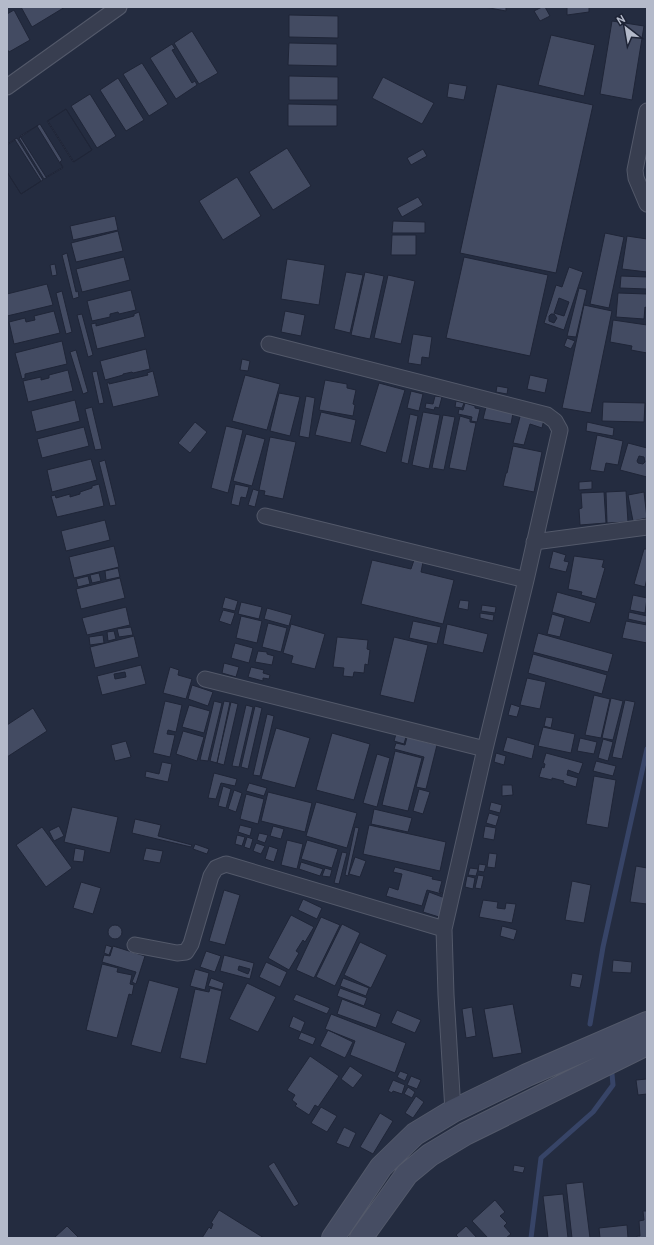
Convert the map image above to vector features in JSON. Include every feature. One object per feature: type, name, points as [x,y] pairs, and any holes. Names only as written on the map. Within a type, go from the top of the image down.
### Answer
[{"type":"main road","points":[[333,1238],[381,1167],[415,1134],[454,1111],[527,1075],[647,1023]]},
{"type":"main road","points":[[361,1238],[407,1174],[430,1155],[465,1134],[647,1044]]},
{"type":"street","points":[[8,85],[119,7]]},
{"type":"street","points":[[647,111],[635,170],[636,178],[647,204]]},
{"type":"street","points":[[269,344],[547,415],[555,421],[560,430],[444,929],[446,995],[454,1111]]},
{"type":"street","points":[[265,516],[526,580]]},
{"type":"street","points":[[534,542],[647,527]]},
{"type":"street","points":[[205,678],[485,749]]},
{"type":"street","points":[[135,945],[177,953],[186,952],[191,944],[211,876],[216,868],[226,864],[444,929]]},
{"type":"building","points":[[21,7],[65,7],[32,27]]},
{"type":"building","points":[[484,7],[506,7],[506,11]]},
{"type":"building","points":[[545,7],[550,16],[540,21],[534,11]]},
{"type":"building","points":[[567,7],[589,7],[589,12],[567,15]]},
{"type":"building","points":[[14,10],[30,40],[9,52],[7,49],[7,14]]},
{"type":"building","points":[[289,15],[338,16],[338,38],[289,37]]},
{"type":"building","points":[[612,21],[644,26],[632,100],[600,94]]},
{"type":"building","points":[[192,31],[218,73],[199,84],[174,43]]},
{"type":"building","points":[[551,35],[595,45],[584,96],[538,85]]},
{"type":"building","points":[[289,43],[337,44],[337,66],[288,65]]},
{"type":"building","points":[[172,44],[175,49],[172,50],[192,83],[195,81],[197,85],[176,99],[150,58]]},
{"type":"building","points":[[142,63],[168,104],[149,116],[123,74]]},
{"type":"building","points":[[289,76],[338,77],[338,100],[289,100]]},
{"type":"building","points":[[383,77],[434,103],[422,124],[372,98]]},
{"type":"building","points":[[118,78],[144,120],[126,131],[100,90]]},
{"type":"building","points":[[449,83],[467,86],[464,100],[447,97]]},
{"type":"building","points":[[497,84],[593,105],[556,273],[460,253]]},
{"type":"building","points":[[90,94],[116,136],[97,148],[71,106]]},
{"type":"building","points":[[288,104],[337,105],[337,126],[288,126]]},
{"type":"building","points":[[66,109],[92,150],[73,162],[47,121]]},
{"type":"building","points":[[66,109],[92,150],[74,162],[48,121]]},
{"type":"building","points":[[40,124],[62,160],[60,162],[63,167],[46,177],[20,136]]},
{"type":"building","points":[[37,126],[63,168],[44,179],[19,138]]},
{"type":"building","points":[[17,138],[43,180],[21,194],[7,172],[7,144]]},
{"type":"building","points":[[15,140],[41,181],[21,194],[7,172],[7,145]]},
{"type":"building","points":[[287,148],[311,186],[273,210],[249,172]]},
{"type":"building","points":[[423,149],[427,156],[411,165],[407,158]]},
{"type":"building","points":[[237,177],[261,216],[223,240],[199,201]]},
{"type":"building","points":[[418,197],[423,205],[402,217],[397,208]]},
{"type":"building","points":[[115,216],[118,230],[73,240],[70,226]]},
{"type":"building","points":[[393,221],[425,222],[425,233],[392,233]]},
{"type":"building","points":[[118,231],[123,251],[76,262],[71,243]]},
{"type":"building","points":[[605,233],[624,237],[609,308],[590,304]]},
{"type":"building","points":[[392,235],[416,235],[416,255],[391,255]]},
{"type":"building","points":[[627,236],[647,239],[647,272],[622,269]]},
{"type":"building","points":[[67,253],[76,292],[78,291],[79,297],[73,299],[62,255]]},
{"type":"building","points":[[124,257],[130,280],[82,292],[76,269]]},
{"type":"building","points":[[464,257],[548,275],[530,356],[446,338]]},
{"type":"building","points":[[287,259],[325,265],[319,305],[281,299]]},
{"type":"building","points":[[55,264],[57,275],[52,276],[50,265]]},
{"type":"building","points":[[569,267],[583,272],[564,330],[544,323],[556,285],[562,287]],"holes":[[[559,298],[569,302],[564,316],[554,313]],[[554,314],[557,318],[554,323],[549,321],[549,316]]]},
{"type":"building","points":[[346,272],[363,275],[350,333],[334,329]]},
{"type":"building","points":[[365,272],[384,276],[370,339],[351,335]]},
{"type":"building","points":[[388,275],[415,281],[401,344],[374,338]]},
{"type":"building","points":[[621,276],[647,277],[647,289],[620,288]]},
{"type":"building","points":[[47,284],[53,305],[7,316],[7,294]]},
{"type":"building","points":[[579,288],[587,290],[576,337],[567,336]]},
{"type":"building","points":[[131,290],[136,310],[119,314],[118,312],[110,314],[110,317],[92,321],[87,301]]},
{"type":"building","points":[[62,291],[72,332],[66,334],[56,293]]},
{"type":"building","points":[[618,293],[647,294],[647,308],[645,307],[644,319],[616,317]]},
{"type":"building","points":[[584,305],[612,311],[591,413],[562,408]]},
{"type":"building","points":[[54,311],[60,333],[14,344],[9,322],[25,318],[26,322],[35,320],[34,316]]},
{"type":"building","points":[[285,311],[305,315],[301,336],[281,332]]},
{"type":"building","points":[[139,312],[145,337],[97,349],[91,324],[96,323],[96,326],[134,316],[134,314]]},
{"type":"building","points":[[82,314],[93,355],[88,357],[77,315]]},
{"type":"building","points":[[613,320],[647,325],[647,353],[631,350],[632,346],[610,342]]},
{"type":"building","points":[[413,334],[432,337],[429,358],[422,357],[421,365],[408,363]]},
{"type":"building","points":[[567,338],[575,341],[571,349],[564,346]]},
{"type":"building","points":[[62,341],[67,364],[25,374],[25,378],[22,379],[15,353]]},
{"type":"building","points":[[146,349],[150,369],[123,374],[105,380],[100,361]]},
{"type":"building","points":[[76,350],[88,392],[83,394],[70,352]]},
{"type":"building","points":[[242,359],[250,361],[248,371],[240,370]]},
{"type":"building","points":[[68,370],[73,391],[28,402],[23,381],[41,377],[41,380],[49,378],[49,375]]},
{"type":"building","points":[[97,371],[104,403],[99,404],[92,372]]},
{"type":"building","points":[[153,371],[159,396],[113,407],[107,383],[109,382],[109,384],[148,375],[147,373]]},
{"type":"building","points":[[245,375],[280,384],[267,430],[232,421]]},
{"type":"building","points":[[530,375],[548,379],[545,393],[527,389]]},
{"type":"building","points":[[325,380],[347,384],[347,388],[356,390],[353,404],[355,405],[353,416],[319,410]]},
{"type":"building","points":[[379,383],[405,390],[386,453],[360,445]]},
{"type":"building","points":[[497,386],[508,388],[507,394],[496,392]]},
{"type":"building","points":[[411,391],[423,394],[419,411],[407,408]]},
{"type":"building","points":[[279,393],[300,397],[290,436],[270,431]]},
{"type":"building","points":[[306,396],[315,398],[309,438],[299,436]]},
{"type":"building","points":[[435,396],[442,397],[439,408],[435,407],[434,410],[425,408],[426,403],[433,404]]},
{"type":"building","points":[[75,400],[80,421],[36,432],[31,411]]},
{"type":"building","points":[[456,401],[464,403],[462,408],[455,407]]},
{"type":"building","points":[[603,402],[645,403],[644,422],[602,421]]},
{"type":"building","points":[[465,403],[480,409],[477,422],[471,421],[472,417],[458,414],[459,409],[463,410]]},
{"type":"building","points":[[92,407],[102,449],[95,450],[85,409]]},
{"type":"building","points":[[486,407],[513,413],[511,424],[483,419]]},
{"type":"building","points":[[321,412],[356,420],[351,443],[315,435]]},
{"type":"building","points":[[423,412],[440,415],[429,469],[412,465]]},
{"type":"building","points":[[521,413],[544,419],[542,428],[530,424],[524,445],[513,443]]},
{"type":"building","points":[[410,414],[418,416],[408,464],[401,462]]},
{"type":"building","points":[[443,415],[455,417],[444,470],[432,468]]},
{"type":"building","points":[[460,416],[470,419],[470,422],[476,423],[466,471],[449,468]]},
{"type":"building","points":[[195,422],[207,432],[190,453],[178,443]]},
{"type":"building","points":[[587,422],[614,428],[613,436],[586,431]]},
{"type":"building","points":[[226,426],[243,430],[228,493],[211,488]]},
{"type":"building","points":[[84,427],[89,446],[42,458],[37,439]]},
{"type":"building","points":[[246,434],[265,439],[252,486],[233,481]]},
{"type":"building","points":[[597,435],[623,441],[618,465],[606,463],[604,472],[590,470]]},
{"type":"building","points":[[270,437],[296,442],[283,499],[264,495],[265,491],[259,490]]},
{"type":"building","points":[[628,443],[647,448],[647,477],[620,470]],"holes":[[[639,456],[644,457],[645,462],[643,464],[638,463],[637,461]]]},
{"type":"building","points":[[513,446],[542,452],[534,492],[503,486]]},
{"type":"building","points":[[91,459],[97,480],[52,492],[47,470]]},
{"type":"building","points":[[105,460],[116,505],[110,506],[99,462]]},
{"type":"building","points":[[592,481],[592,489],[579,490],[579,482]]},
{"type":"building","points":[[99,484],[104,506],[57,517],[51,496],[55,495],[56,498],[70,494],[70,497],[80,494],[80,492]]},
{"type":"building","points":[[235,484],[249,487],[246,498],[241,497],[239,506],[231,504]]},
{"type":"building","points":[[253,489],[259,491],[255,507],[248,505]]},
{"type":"building","points":[[626,491],[628,522],[607,523],[606,492]]},
{"type":"building","points":[[604,492],[606,523],[580,525],[579,509],[582,508],[581,493]]},
{"type":"building","points":[[644,492],[647,518],[633,521],[628,495]]},
{"type":"building","points":[[105,520],[110,540],[66,551],[61,531]]},
{"type":"building","points":[[114,546],[119,567],[74,578],[69,557]]},
{"type":"building","points":[[644,549],[647,549],[647,578],[645,587],[634,584]]},
{"type":"building","points":[[553,551],[566,555],[564,561],[569,562],[566,572],[549,568]]},
{"type":"building","points":[[574,556],[604,560],[602,567],[605,568],[596,599],[581,595],[582,592],[568,589]]},
{"type":"building","points":[[372,560],[411,569],[414,560],[423,562],[421,572],[454,580],[443,624],[361,604]]},
{"type":"building","points":[[118,568],[120,577],[106,580],[105,571]]},
{"type":"building","points":[[99,573],[101,581],[92,583],[90,575]]},
{"type":"building","points":[[88,576],[90,584],[78,587],[76,579]]},
{"type":"building","points":[[120,578],[125,598],[81,609],[76,589]]},
{"type":"building","points":[[557,592],[596,603],[590,623],[552,612]]},
{"type":"building","points":[[633,595],[647,598],[645,613],[630,610]]},
{"type":"building","points":[[225,597],[238,601],[235,611],[222,608]]},
{"type":"building","points":[[460,600],[469,601],[468,610],[458,608]]},
{"type":"building","points":[[241,602],[262,607],[259,619],[238,614]]},
{"type":"building","points":[[482,605],[496,607],[495,613],[481,611]]},
{"type":"building","points":[[126,607],[130,625],[87,635],[82,618]]},
{"type":"building","points":[[267,608],[292,615],[289,626],[264,619]]},
{"type":"building","points":[[223,610],[235,613],[231,625],[219,621]]},
{"type":"building","points":[[629,612],[647,616],[646,623],[628,619]]},
{"type":"building","points":[[480,613],[494,615],[493,621],[480,618]]},
{"type":"building","points":[[552,614],[565,618],[560,637],[547,634]]},
{"type":"building","points":[[241,616],[262,621],[257,643],[236,638]]},
{"type":"building","points":[[413,621],[441,627],[437,644],[409,638]]},
{"type":"building","points":[[626,621],[647,625],[647,643],[622,638]]},
{"type":"building","points":[[268,623],[287,628],[281,652],[262,647]]},
{"type":"building","points":[[291,624],[325,634],[315,669],[291,663],[293,656],[283,653]]},
{"type":"building","points":[[447,624],[488,634],[483,653],[443,644]]},
{"type":"building","points":[[131,627],[133,635],[119,637],[117,629]]},
{"type":"building","points":[[114,631],[116,639],[108,641],[107,632]]},
{"type":"building","points":[[538,633],[613,654],[608,672],[533,652]]},
{"type":"building","points":[[103,635],[104,643],[90,645],[89,637]]},
{"type":"building","points":[[134,636],[139,657],[95,668],[90,647]]},
{"type":"building","points":[[337,637],[368,640],[367,649],[370,650],[368,665],[365,664],[364,673],[354,672],[353,677],[343,676],[344,668],[333,667]]},
{"type":"building","points":[[394,637],[428,645],[414,703],[380,695]]},
{"type":"building","points":[[235,643],[253,648],[249,663],[231,658]]},
{"type":"building","points":[[258,651],[267,652],[267,654],[274,656],[272,665],[255,662]]},
{"type":"building","points":[[533,654],[607,675],[602,694],[528,673]]},
{"type":"building","points":[[224,663],[239,667],[236,677],[222,673]]},
{"type":"building","points":[[141,665],[146,684],[102,695],[97,676]],"holes":[[[125,672],[126,677],[115,679],[114,674]]]},
{"type":"building","points":[[170,667],[179,670],[178,675],[192,679],[186,699],[163,693]]},
{"type":"building","points":[[251,667],[264,670],[263,673],[270,675],[269,679],[263,678],[263,681],[248,677]]},
{"type":"building","points":[[527,678],[546,682],[540,709],[520,705]]},
{"type":"building","points":[[192,685],[213,692],[208,706],[188,699]]},
{"type":"building","points":[[594,695],[610,699],[601,738],[585,735]]},
{"type":"building","points":[[611,698],[623,701],[613,740],[602,738]]},
{"type":"building","points":[[625,700],[635,702],[622,759],[612,757]]},
{"type":"building","points":[[165,701],[182,705],[176,732],[168,730],[167,734],[175,735],[170,757],[153,753]]},
{"type":"building","points":[[214,701],[222,703],[208,761],[200,760]]},
{"type":"building","points":[[224,701],[230,702],[217,763],[210,761]]},
{"type":"building","points":[[231,702],[238,704],[224,765],[217,763]]},
{"type":"building","points":[[511,704],[520,707],[517,717],[508,715]]},
{"type":"building","points":[[189,705],[210,711],[204,733],[182,727]]},
{"type":"building","points":[[246,705],[253,707],[239,767],[232,766]]},
{"type":"building","points":[[255,706],[262,708],[248,769],[241,767]]},
{"type":"building","points":[[33,708],[47,731],[7,757],[7,725]]},
{"type":"building","points":[[267,714],[274,716],[260,776],[253,775]]},
{"type":"building","points":[[546,717],[553,718],[551,728],[544,726]]},
{"type":"building","points":[[543,727],[575,734],[571,753],[538,746]]},
{"type":"building","points":[[276,728],[310,738],[295,788],[261,779]]},
{"type":"building","points":[[183,731],[204,737],[197,761],[176,754]]},
{"type":"building","points":[[332,733],[370,744],[354,800],[316,790]]},
{"type":"building","points":[[396,734],[406,737],[404,744],[394,741]]},
{"type":"building","points":[[407,737],[437,745],[426,789],[416,787],[424,757],[394,749],[396,743],[405,745]]},
{"type":"building","points":[[507,737],[535,745],[532,759],[503,751]]},
{"type":"building","points":[[580,738],[597,742],[594,754],[577,751]]},
{"type":"building","points":[[603,739],[613,742],[608,761],[598,758]]},
{"type":"building","points":[[126,741],[131,757],[115,761],[111,745]]},
{"type":"building","points":[[395,751],[422,758],[408,811],[382,805]]},
{"type":"building","points":[[496,753],[506,756],[504,765],[494,762]]},
{"type":"building","points":[[546,753],[583,763],[579,774],[568,770],[567,775],[578,778],[576,787],[563,783],[564,781],[539,777],[542,767],[544,768],[545,764],[543,763]]},
{"type":"building","points":[[377,754],[390,758],[377,807],[363,803]]},
{"type":"building","points":[[596,761],[616,766],[613,776],[593,771]]},
{"type":"building","points":[[162,762],[172,764],[168,782],[145,777],[146,771],[159,774]]},
{"type":"building","points":[[214,773],[237,779],[235,786],[221,783],[216,799],[208,798]]},
{"type":"building","points":[[594,776],[616,780],[608,828],[586,824]]},
{"type":"building","points":[[249,783],[267,788],[264,796],[246,791]]},
{"type":"building","points":[[502,785],[512,785],[513,795],[502,796]]},
{"type":"building","points":[[223,786],[231,789],[226,808],[218,806]]},
{"type":"building","points":[[419,789],[430,792],[423,814],[413,811]]},
{"type":"building","points":[[234,790],[242,793],[236,812],[228,809]]},
{"type":"building","points":[[268,792],[312,803],[305,832],[261,821]]},
{"type":"building","points":[[246,794],[264,799],[258,824],[240,819]]},
{"type":"building","points":[[316,802],[357,813],[347,848],[306,836]]},
{"type":"building","points":[[491,802],[502,805],[500,813],[489,810]]},
{"type":"building","points":[[72,807],[118,817],[110,853],[64,842]]},
{"type":"building","points":[[374,809],[412,818],[408,832],[371,824]]},
{"type":"building","points":[[489,813],[499,816],[496,826],[486,823]]},
{"type":"building","points":[[135,819],[161,825],[158,836],[192,845],[191,847],[132,833]]},
{"type":"building","points":[[240,825],[252,828],[250,836],[238,832]]},
{"type":"building","points":[[369,825],[446,842],[440,871],[363,854]]},
{"type":"building","points":[[59,826],[64,836],[54,841],[49,831]]},
{"type":"building","points":[[273,826],[284,829],[281,839],[270,836]]},
{"type":"building","points":[[485,826],[496,828],[494,840],[483,838]]},
{"type":"building","points":[[42,827],[72,868],[46,887],[16,845]]},
{"type":"building","points":[[355,827],[359,828],[348,876],[345,875]]},
{"type":"building","points":[[259,833],[268,835],[265,843],[257,840]]},
{"type":"building","points":[[237,835],[245,837],[242,846],[235,844]]},
{"type":"building","points":[[247,837],[253,839],[250,849],[244,847]]},
{"type":"building","points":[[287,840],[303,844],[297,869],[281,865]]},
{"type":"building","points":[[307,840],[338,849],[332,868],[301,859]]},
{"type":"building","points":[[256,843],[265,846],[261,854],[253,851]]},
{"type":"building","points":[[195,844],[209,849],[207,854],[193,849]]},
{"type":"building","points":[[269,846],[278,849],[274,862],[265,859]]},
{"type":"building","points":[[75,848],[85,850],[83,862],[73,861]]},
{"type":"building","points":[[146,848],[163,851],[160,863],[143,860]]},
{"type":"building","points":[[342,852],[347,853],[339,884],[334,883]]},
{"type":"building","points":[[489,853],[497,854],[495,868],[487,867]]},
{"type":"building","points":[[355,857],[366,861],[360,877],[349,874]]},
{"type":"building","points":[[301,862],[323,869],[320,876],[299,869]]},
{"type":"building","points":[[479,864],[486,865],[484,872],[478,871]]},
{"type":"building","points":[[636,866],[647,868],[647,904],[630,902]]},
{"type":"building","points":[[395,867],[433,877],[432,879],[442,881],[439,892],[443,893],[427,890],[422,906],[386,896],[389,887],[398,890],[402,874],[393,872]]},
{"type":"building","points":[[325,868],[332,870],[330,877],[322,876]]},
{"type":"building","points":[[470,868],[478,869],[476,876],[468,875]]},
{"type":"building","points":[[478,875],[484,876],[481,889],[475,888]]},
{"type":"building","points":[[467,876],[475,878],[473,889],[465,887]]},
{"type":"building","points":[[572,881],[591,885],[584,923],[565,920]]},
{"type":"building","points":[[81,882],[101,888],[93,914],[73,908]]},
{"type":"building","points":[[224,890],[240,895],[225,945],[209,941]]},
{"type":"building","points":[[429,892],[445,898],[439,917],[423,912]]},
{"type":"building","points":[[303,899],[322,908],[317,919],[298,910]]},
{"type":"building","points":[[483,900],[498,902],[497,908],[505,909],[506,903],[516,904],[512,923],[479,917]]},
{"type":"building","points":[[291,915],[314,927],[305,942],[303,940],[296,951],[299,953],[289,970],[268,958]]},
{"type":"building","points":[[321,917],[340,925],[314,978],[296,970]]},
{"type":"building","points":[[342,924],[360,933],[335,986],[316,977]]},
{"type":"building","points":[[115,925],[120,927],[122,932],[120,937],[115,939],[110,937],[108,932],[110,927]]},
{"type":"building","points":[[502,926],[517,930],[514,940],[500,936]]},
{"type":"building","points":[[360,942],[387,955],[371,988],[344,975]]},
{"type":"building","points":[[106,945],[112,947],[109,955],[104,953]]},
{"type":"building","points":[[113,946],[145,956],[136,984],[132,982],[136,972],[102,962],[104,955],[110,956]]},
{"type":"building","points":[[206,951],[221,956],[215,972],[200,967]]},
{"type":"building","points":[[224,955],[254,963],[250,979],[220,971]],"holes":[[[239,966],[250,969],[248,974],[238,970]]]},
{"type":"building","points":[[613,960],[632,962],[631,973],[612,972]]},
{"type":"building","points":[[266,962],[287,972],[280,987],[259,977]]},
{"type":"building","points":[[102,964],[118,968],[117,972],[132,975],[130,984],[134,985],[132,995],[129,994],[117,1038],[86,1030]]},
{"type":"building","points":[[195,969],[209,973],[205,990],[190,986]]},
{"type":"building","points":[[572,973],[583,975],[580,988],[570,986]]},
{"type":"building","points":[[211,978],[224,983],[222,990],[208,986]]},
{"type":"building","points":[[343,978],[369,988],[366,996],[340,986]]},
{"type":"building","points":[[149,980],[179,988],[161,1053],[131,1045]]},
{"type":"building","points":[[247,983],[276,997],[258,1032],[229,1019]]},
{"type":"building","points":[[210,988],[222,991],[206,1064],[180,1058],[195,989],[209,992]]},
{"type":"building","points":[[340,988],[367,998],[364,1006],[337,996]]},
{"type":"building","points":[[296,994],[330,1008],[327,1014],[293,1000]]},
{"type":"building","points":[[342,999],[381,1014],[376,1028],[337,1014]]},
{"type":"building","points":[[513,1004],[522,1053],[493,1058],[484,1009]]},
{"type":"building","points":[[472,1007],[476,1036],[466,1038],[462,1009]]},
{"type":"building","points":[[397,1010],[421,1020],[415,1033],[391,1023]]},
{"type":"building","points":[[331,1014],[406,1043],[395,1073],[350,1055],[355,1041],[325,1029]]},
{"type":"building","points":[[293,1016],[305,1022],[301,1032],[289,1027]]},
{"type":"building","points":[[328,1030],[353,1042],[345,1058],[320,1046]]},
{"type":"building","points":[[301,1032],[316,1038],[313,1045],[298,1039]]},
{"type":"building","points":[[310,1056],[339,1076],[318,1107],[315,1105],[309,1115],[295,1106],[297,1104],[292,1100],[295,1095],[287,1090]]},
{"type":"building","points":[[350,1066],[363,1075],[353,1088],[341,1079]]},
{"type":"building","points":[[400,1071],[408,1074],[405,1081],[397,1077]]},
{"type":"building","points":[[411,1076],[421,1080],[417,1089],[407,1085]]},
{"type":"building","points":[[647,1079],[647,1094],[638,1095],[636,1080]]},
{"type":"building","points":[[393,1080],[405,1085],[402,1094],[388,1091]]},
{"type":"building","points":[[408,1087],[415,1092],[412,1098],[404,1094]]},
{"type":"building","points":[[416,1096],[424,1102],[413,1118],[405,1113]]},
{"type":"building","points":[[321,1107],[337,1116],[327,1132],[311,1123]]},
{"type":"building","points":[[380,1113],[393,1121],[373,1154],[360,1147]]},
{"type":"building","points":[[344,1127],[356,1133],[349,1148],[336,1143]]},
{"type":"building","points":[[274,1162],[299,1204],[294,1207],[268,1166]]},
{"type":"building","points":[[514,1165],[525,1167],[523,1173],[513,1171]]},
{"type":"building","points":[[583,1182],[590,1238],[572,1238],[566,1184]]},
{"type":"building","points":[[563,1194],[568,1238],[548,1238],[543,1196]]},
{"type":"building","points":[[495,1200],[505,1212],[500,1216],[507,1223],[504,1226],[511,1234],[506,1238],[488,1238],[472,1221]]},
{"type":"building","points":[[219,1210],[264,1238],[202,1238],[209,1227],[211,1229],[213,1224],[211,1223]]},
{"type":"building","points":[[643,1211],[647,1211],[647,1238],[637,1238],[637,1236],[640,1236],[639,1221],[644,1220]]},
{"type":"building","points":[[627,1225],[628,1238],[600,1238],[599,1228]]},
{"type":"building","points":[[67,1226],[79,1238],[54,1238]]},
{"type":"building","points":[[466,1226],[477,1238],[459,1238],[456,1235]]},
{"type":"waterway","points":[[590,1024],[603,947],[647,749]]},
{"type":"waterway","points":[[531,1238],[541,1158],[593,1112],[613,1085],[612,1074]]}]
